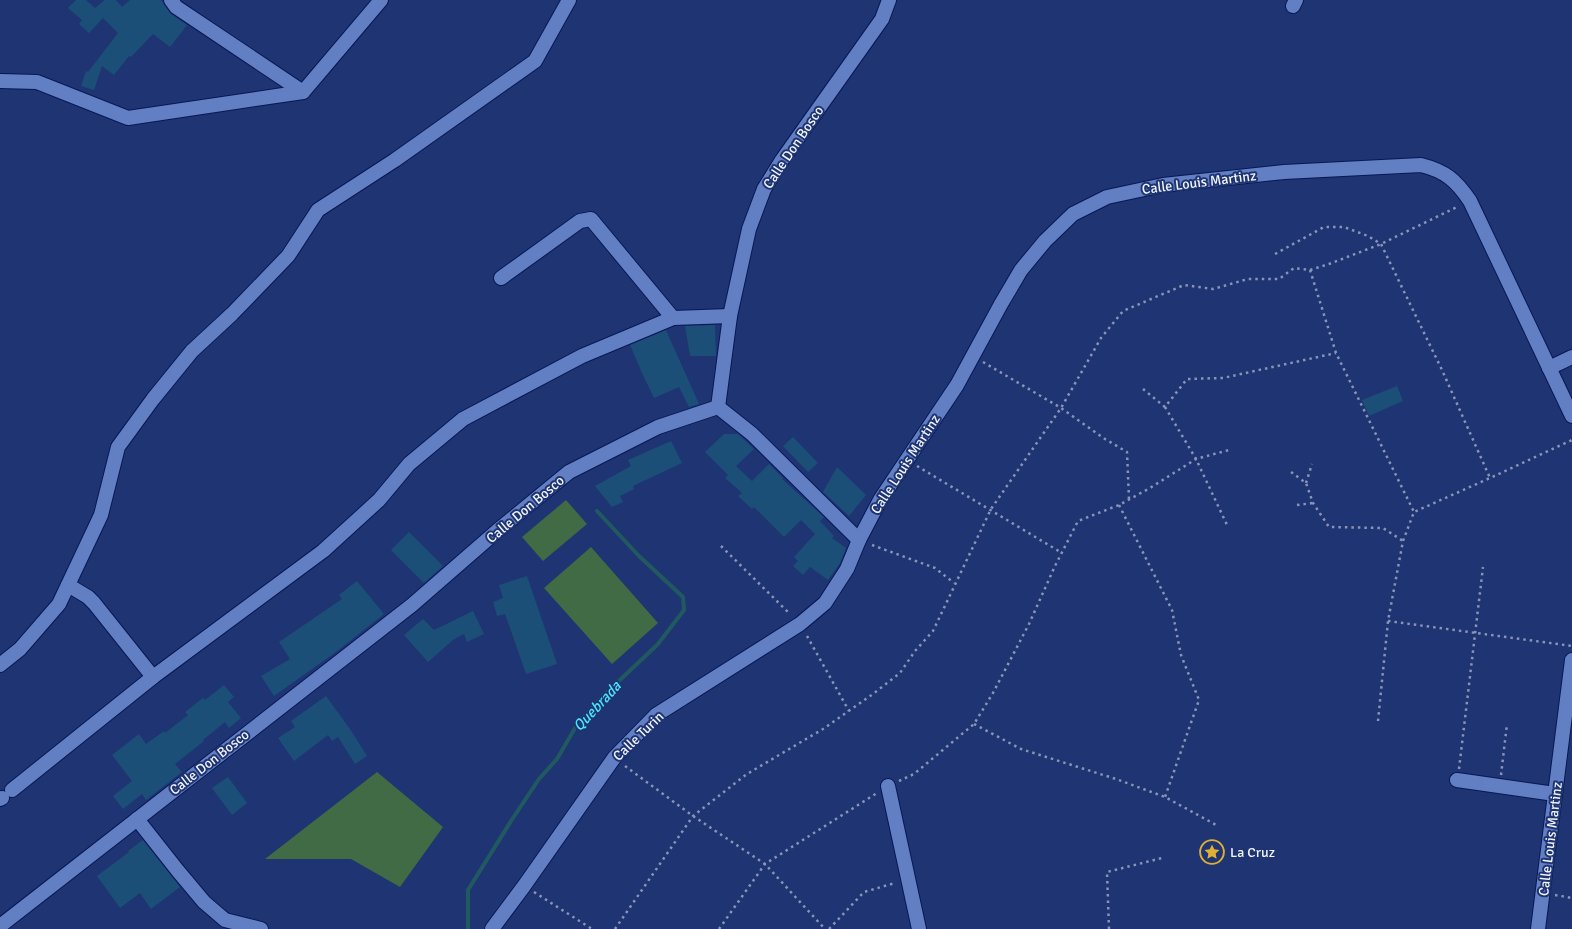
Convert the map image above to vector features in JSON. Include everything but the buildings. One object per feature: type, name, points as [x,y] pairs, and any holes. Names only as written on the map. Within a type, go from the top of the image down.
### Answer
[{"type":"street","points":[[171,0],[176,7],[303,92]]},
{"type":"street","points":[[0,80],[37,82],[128,118],[303,92],[381,0]]},
{"type":"street","points":[[0,665],[20,649],[58,604],[101,515],[118,447],[192,351],[232,314],[288,256],[318,210],[395,160],[535,61],[569,0]]},
{"type":"street","name":"Calle Don Bosco","points":[[0,926],[412,605],[497,531],[569,472],[658,427],[718,407],[730,316],[749,230],[764,189],[782,160],[882,20],[889,0]]},
{"type":"street","name":"Calle Louis Martinz","points":[[859,540],[880,500],[957,385],[1021,270],[1045,241],[1073,214],[1107,197],[1163,185],[1284,172],[1421,165],[1436,168],[1460,186],[1470,201],[1572,416]]},
{"type":"street","points":[[500,278],[580,221],[590,219],[673,318]]},
{"type":"street","points":[[4,795],[152,677],[324,551],[379,500],[409,464],[463,419],[582,356],[673,318],[730,316]]},
{"type":"street","points":[[1549,368],[1572,357]]},
{"type":"street","points":[[718,407],[752,434],[859,540]]},
{"type":"street","name":"Calle Turin","points":[[492,929],[614,758],[656,715],[800,624],[825,603],[847,569],[859,540]]},
{"type":"street","points":[[68,585],[88,597],[94,603],[152,677]]},
{"type":"street","name":"Calle Louis Martinz","points":[[1538,929],[1572,660]]},
{"type":"street","points":[[1457,780],[1555,794]]},
{"type":"street","points":[[888,786],[919,929]]},
{"type":"street","points":[[136,819],[204,902],[225,920],[261,929]]},
{"type":"path","points":[[615,929],[693,816],[747,774],[823,729],[900,673],[915,651],[933,631],[991,509],[1061,408],[1101,338],[1123,311],[1184,285],[1213,289],[1248,279],[1279,279],[1294,268],[1310,270],[1381,244],[1470,201]]},
{"type":"path","points":[[1275,254],[1324,228],[1344,227],[1368,236],[1381,244],[1442,370],[1490,478]]},
{"type":"path","points":[[1310,270],[1336,353],[1414,512]]},
{"type":"path","points":[[1165,407],[1187,379],[1223,378],[1336,353]]},
{"type":"path","points":[[974,356],[1061,408],[1105,440],[1127,452],[1129,500]]},
{"type":"path","points":[[1143,390],[1165,407],[1196,459],[1228,527]]},
{"type":"path","points":[[1378,721],[1388,621],[1403,541],[1414,512],[1572,440]]},
{"type":"path","points":[[719,929],[765,864],[888,786],[914,774],[974,724],[1030,624],[1078,521],[1129,500],[1196,459],[1229,450]]},
{"type":"path","points":[[907,460],[1062,553]]},
{"type":"path","points":[[1306,483],[1312,464]]},
{"type":"path","points":[[1292,472],[1306,483],[1313,503],[1329,527],[1383,528],[1403,541]]},
{"type":"path","points":[[1298,505],[1313,503]]},
{"type":"path","points":[[1119,505],[1172,610],[1181,655],[1199,700],[1165,797]]},
{"type":"path","points":[[859,540],[934,568],[955,584]]},
{"type":"path","points":[[721,546],[800,624],[849,711]]},
{"type":"path","points":[[1457,780],[1484,567]]},
{"type":"path","points":[[1388,621],[1572,646]]},
{"type":"path","points":[[974,724],[1020,749],[1165,797],[1218,826]]},
{"type":"path","points":[[1500,786],[1507,724]]},
{"type":"path","points":[[614,758],[693,816],[765,864],[825,929]]},
{"type":"path","points":[[1110,929],[1107,872],[1162,858]]},
{"type":"path","points":[[829,929],[864,892],[909,880]]},
{"type":"path","points":[[524,886],[592,929]]},
{"type":"path","points":[[1543,893],[1572,898]]},
{"type":"green space","points":[[566,500],[587,524],[543,561],[522,537]]},
{"type":"green space","points":[[591,547],[658,623],[612,664],[544,588]]},
{"type":"green space","points":[[377,772],[443,827],[400,887],[351,859],[265,859]]},
{"type":"waterway","name":"Quebrada","points":[[468,929],[468,890],[539,779],[557,759],[578,723],[603,696],[658,644],[684,610],[683,597],[639,556],[597,511]]},
{"type":"place","name":"La Cruz","points":[[1212,852]]}]
